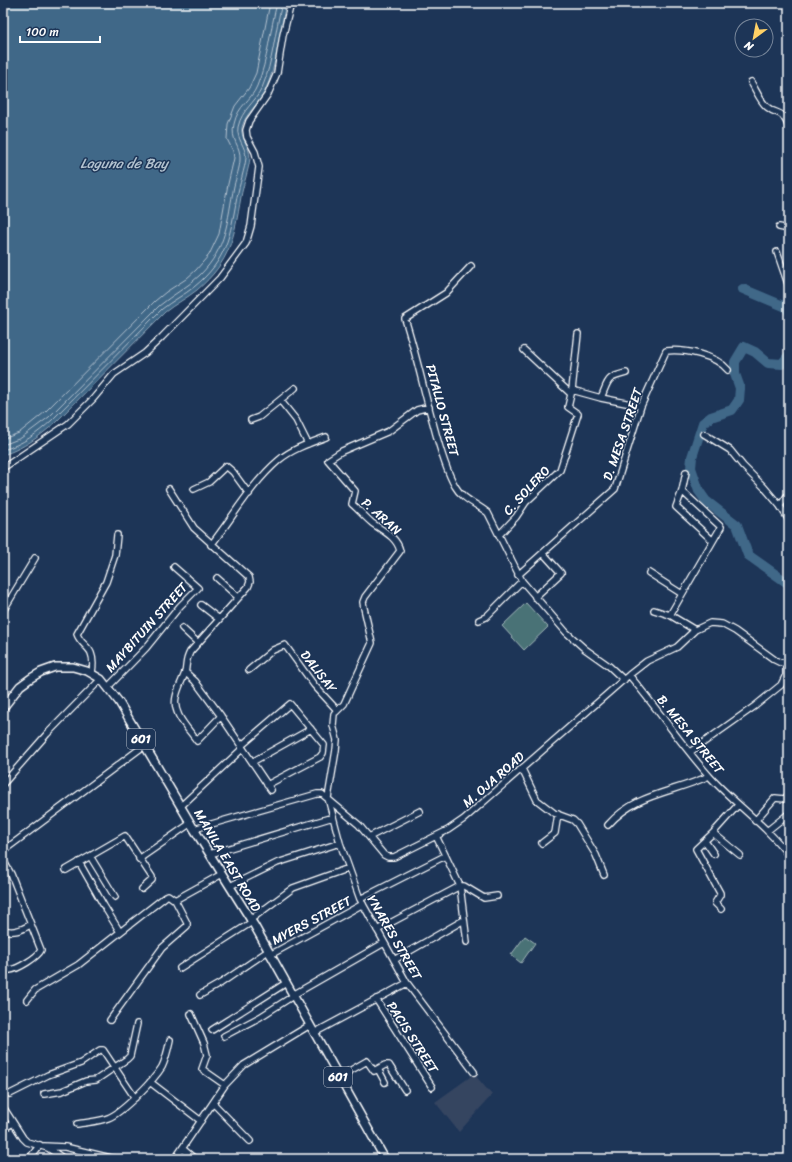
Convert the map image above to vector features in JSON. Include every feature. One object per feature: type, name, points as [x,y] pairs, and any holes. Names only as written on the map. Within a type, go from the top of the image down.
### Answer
[{"type":"main road","name":"MANILA EAST ROAD","points":[[3,708],[20,686],[41,672],[55,667],[73,666],[87,671],[101,679],[108,687],[119,702],[192,826],[251,921],[385,1159]]},
{"type":"street","points":[[3,468],[68,424],[93,400],[114,374],[145,353],[220,278],[246,243],[251,226],[259,168],[255,152],[247,137],[246,130],[249,120],[268,94],[277,72],[283,34],[291,3]]},
{"type":"street","points":[[751,82],[763,103],[768,108],[781,113],[789,128]]},
{"type":"street","points":[[779,227],[789,229]]},
{"type":"street","points":[[777,252],[789,287]]},
{"type":"street","name":"PITALLO STREET","points":[[471,266],[446,293],[406,319],[417,355],[439,447],[455,487],[463,497],[480,506],[488,513],[522,581],[566,632],[585,649],[609,666],[624,680]]},
{"type":"street","points":[[572,392],[578,334]]},
{"type":"street","points":[[524,350],[572,392],[641,406]]},
{"type":"street","name":"D. MESA STREET","points":[[518,575],[615,489],[641,406],[666,351],[673,350],[703,355],[724,365],[728,370]]},
{"type":"street","points":[[601,398],[609,379],[613,376],[626,373]]},
{"type":"street","points":[[251,420],[259,417],[295,388]]},
{"type":"street","name":"C. SOLERO","points":[[499,535],[526,502],[560,470],[578,414],[568,407],[572,392]]},
{"type":"street","points":[[280,400],[296,420],[308,444]]},
{"type":"street","name":"P. ARAN","points":[[336,712],[344,704],[372,643],[363,602],[365,597],[400,551],[390,535],[372,522],[352,504],[355,490],[328,460],[342,450],[389,431],[417,410],[429,407]]},
{"type":"street","points":[[704,434],[730,450],[743,466],[764,487],[780,506],[789,520]]},
{"type":"street","points":[[211,545],[249,494],[279,460],[308,444],[326,437]]},
{"type":"street","points":[[194,489],[209,482],[226,466],[233,472],[249,494]]},
{"type":"street","points":[[686,472],[682,491],[676,507],[712,540]]},
{"type":"street","points":[[169,489],[194,528],[211,545],[249,577],[250,582],[248,587],[190,652],[186,659],[185,672],[178,688],[175,704],[176,712],[197,741],[221,716]]},
{"type":"street","points":[[670,615],[712,540],[721,527],[682,491]]},
{"type":"street","points":[[780,506],[789,493]]},
{"type":"street","points":[[92,673],[93,663],[91,652],[79,640],[77,634],[106,582],[115,556],[117,535]]},
{"type":"street","points":[[535,597],[561,573],[543,553]]},
{"type":"street","points":[[3,611],[35,558]]},
{"type":"street","name":"MAYBITUIN STREET","points":[[108,687],[146,648],[180,606],[198,588],[174,567]]},
{"type":"street","points":[[649,573],[682,594]]},
{"type":"street","points":[[217,578],[238,598]]},
{"type":"street","points":[[479,620],[486,618],[522,581]]},
{"type":"street","points":[[201,605],[219,619]]},
{"type":"street","points":[[654,610],[670,615],[695,630]]},
{"type":"street","name":"M. OJA ROAD","points":[[328,798],[359,826],[384,855],[394,857],[448,830],[464,819],[629,675],[647,661],[677,647],[695,630],[710,623],[722,624],[735,631],[775,660],[781,663],[788,662]]},
{"type":"street","points":[[182,628],[198,643]]},
{"type":"street","name":"DALISAY","points":[[249,670],[273,650],[285,645],[336,712]]},
{"type":"street","points":[[690,752],[755,706],[781,685],[786,675],[788,662]]},
{"type":"street","points":[[181,806],[242,747],[290,704],[324,745],[323,753],[320,757],[269,787],[252,762],[242,747],[221,716],[195,681],[185,672]]},
{"type":"street","name":"B. MESA STREET","points":[[629,675],[709,776],[767,831],[789,856]]},
{"type":"street","points":[[3,784],[47,734],[101,679]]},
{"type":"street","points":[[139,859],[192,826],[316,794],[322,794],[328,798],[337,740],[333,725],[336,712]]},
{"type":"street","points":[[252,762],[311,729]]},
{"type":"street","points":[[3,850],[144,745]]},
{"type":"street","points":[[522,769],[537,800],[558,814],[569,818],[577,824],[596,856],[604,875]]},
{"type":"street","points":[[608,825],[616,815],[642,799],[697,782],[709,776]]},
{"type":"street","points":[[755,821],[776,798],[785,799],[789,794]]},
{"type":"street","name":"YNARES STREET","points":[[328,798],[340,843],[362,902],[384,944],[407,983],[474,1072]]},
{"type":"street","points":[[721,909],[715,902],[720,896],[720,893],[696,849],[713,833],[738,805]]},
{"type":"street","points":[[369,837],[420,812]]},
{"type":"street","points":[[542,843],[555,833],[558,814]]},
{"type":"street","points":[[767,831],[787,815],[789,816]]},
{"type":"street","points":[[210,854],[333,817]]},
{"type":"street","points":[[713,833],[740,854]]},
{"type":"street","points":[[66,870],[125,836],[152,877],[152,880],[142,889]]},
{"type":"street","points":[[436,836],[460,886],[467,942]]},
{"type":"street","points":[[705,841],[714,854]]},
{"type":"street","points":[[230,886],[278,863],[340,843]]},
{"type":"street","points":[[90,856],[115,897]]},
{"type":"street","name":"MYERS STREET","points":[[200,995],[269,953],[445,856]]},
{"type":"street","points":[[3,860],[11,874],[41,950],[35,958],[12,969],[3,969]]},
{"type":"street","points":[[79,862],[120,932]]},
{"type":"street","points":[[180,968],[251,921],[293,888],[349,868]]},
{"type":"street","points":[[175,900],[222,874]]},
{"type":"street","points":[[377,930],[460,886],[464,886],[484,898],[497,896]]},
{"type":"street","points":[[27,1000],[35,990],[78,965],[168,895],[175,900],[188,923],[187,926],[162,948],[110,1020]]},
{"type":"street","points":[[394,960],[464,920]]},
{"type":"street","points":[[3,930],[14,932],[30,925]]},
{"type":"street","points":[[224,1036],[260,1017],[293,995],[384,944]]},
{"type":"street","points":[[212,1030],[286,983]]},
{"type":"street","points":[[314,1033],[407,983]]},
{"type":"street","name":"PACIS STREET","points":[[376,999],[432,1087]]},
{"type":"street","points":[[191,1014],[204,1043],[207,1055],[202,1069],[225,1085]]},
{"type":"street","points":[[44,1094],[50,1092],[62,1092],[86,1081],[96,1080],[127,1059],[130,1056],[137,1024]]},
{"type":"street","points":[[176,1159],[225,1085],[244,1065],[310,1025]]},
{"type":"street","points":[[77,1124],[109,1118],[134,1098],[150,1082],[161,1067],[167,1054],[170,1040]]},
{"type":"street","points":[[10,1094],[48,1075],[81,1063],[100,1050],[103,1050],[134,1098]]},
{"type":"street","points":[[339,1077],[367,1061],[385,1082]]},
{"type":"street","points":[[376,1070],[385,1065],[389,1065],[405,1090]]},
{"type":"street","points":[[150,1082],[201,1122]]},
{"type":"street","points":[[213,1103],[250,1141]]},
{"type":"street","points":[[5,1110],[23,1138],[28,1142],[48,1148],[64,1159]]},
{"type":"street","points":[[3,1129],[13,1123]]},
{"type":"street","points":[[40,1146],[65,1147],[94,1156],[115,1159]]},
{"type":"street","points":[[29,1159],[40,1146]]},
{"type":"street","points":[[182,1149],[195,1159]]},
{"type":"shaded area","points":[[474,1074],[492,1095],[459,1132],[435,1102]]},
{"type":"green space","points":[[526,603],[548,627],[524,650],[502,626]]},
{"type":"green space","points":[[525,936],[535,943],[521,963],[511,955]]},
{"type":"water","name":"Laguna de Bay","points":[[3,3],[286,3],[269,81],[262,96],[246,117],[242,127],[242,135],[250,154],[250,158],[233,236],[224,258],[217,269],[197,290],[165,312],[55,423],[31,442],[3,455]]},
{"type":"waterway","points":[[743,289],[786,307],[789,312]]},
{"type":"waterway","points":[[789,355],[782,364],[768,363],[755,352],[744,347],[735,362],[735,374],[740,388],[739,400],[732,410],[711,417],[703,423],[692,457],[691,468],[699,491],[706,501],[737,525],[748,555],[789,584]]}]
